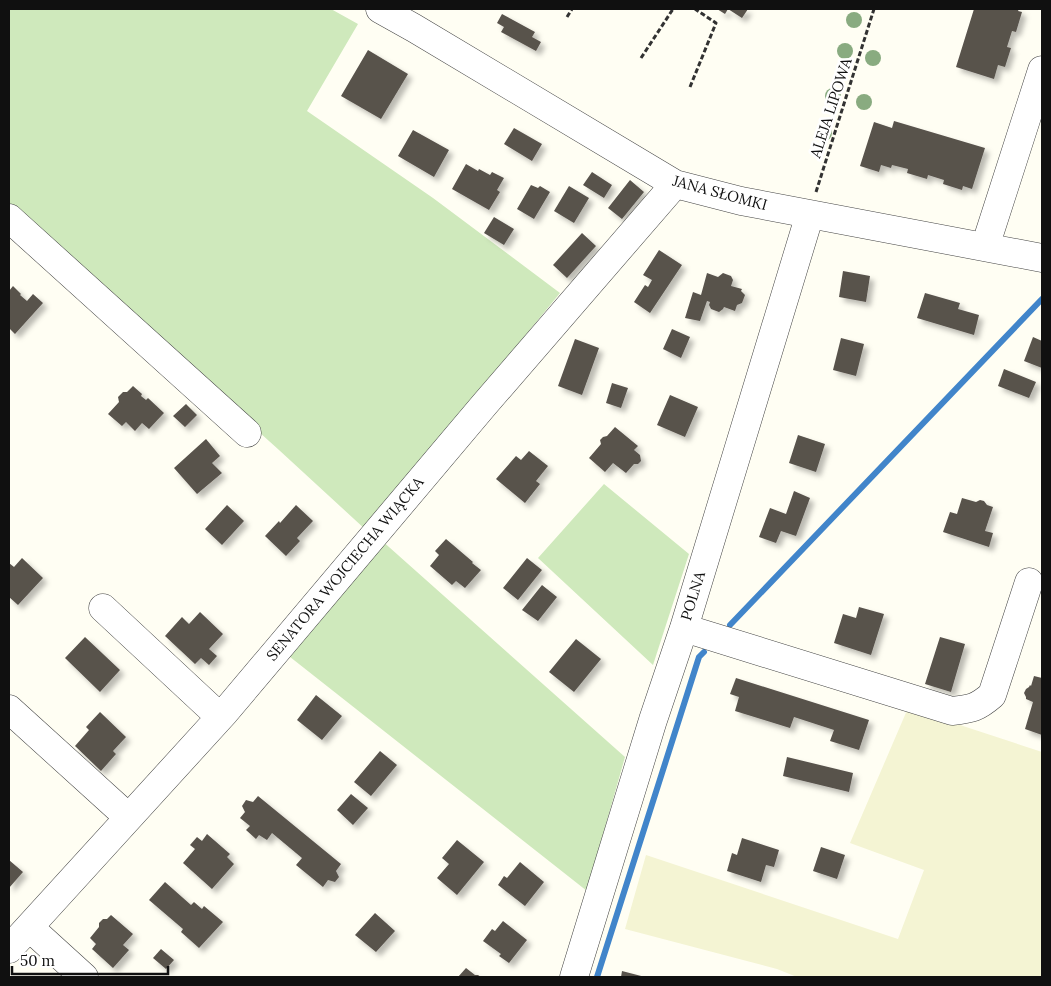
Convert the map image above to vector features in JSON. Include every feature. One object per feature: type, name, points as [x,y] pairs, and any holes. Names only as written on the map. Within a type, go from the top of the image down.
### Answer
[{"type":"street","name":"JANA SŁOMKI","points":[[380,9],[419,18],[675,184],[741,201],[1042,258]]},
{"type":"street","points":[[985,247],[1042,70]]},
{"type":"street","name":"SENATORA WOJCIECHA WIĄCKA","points":[[9,949],[220,717],[484,405],[675,184]]},
{"type":"street","name":"POLNA","points":[[574,977],[653,720],[684,628],[810,214]]},
{"type":"street","points":[[9,218],[247,433]]},
{"type":"street","points":[[684,628],[952,711],[965,710],[981,705],[992,695],[1029,582]]},
{"type":"street","points":[[103,608],[220,717]]},
{"type":"street","points":[[9,710],[128,817]]},
{"type":"street","points":[[29,927],[84,977]]},
{"type":"path","points":[[567,17],[572,9]]},
{"type":"path","points":[[641,58],[673,9]]},
{"type":"path","points":[[690,87],[716,23],[695,9]]},
{"type":"path","points":[[704,14],[707,9]]},
{"type":"path","name":"ALEJA LIPOWA","points":[[810,214],[874,9]]},
{"type":"green space","points":[[9,9],[331,9],[358,24],[307,111],[433,198],[560,293],[366,530],[9,208]]},
{"type":"green space","points":[[604,484],[689,554],[653,665],[538,558]]},
{"type":"green space","points":[[380,539],[625,757],[587,891],[285,653]]},
{"type":"green space","points":[[908,708],[1042,752],[1042,977],[797,977],[777,969],[625,929],[646,855],[898,939],[924,870],[850,843]]},
{"type":"building","points":[[717,9],[728,9],[725,14]]},
{"type":"building","points":[[728,9],[748,9],[742,18]]},
{"type":"building","points":[[974,9],[1019,9],[1018,11],[1022,12],[1016,32],[1012,31],[1007,47],[1011,48],[1005,67],[998,65],[994,79],[956,67]]},
{"type":"building","points":[[502,14],[535,32],[532,37],[541,42],[536,51],[501,32],[504,27],[497,23]]},
{"type":"building","points":[[368,50],[408,74],[381,119],[341,96]]},
{"type":"building","points":[[894,121],[985,148],[972,189],[963,186],[962,190],[943,184],[944,180],[928,175],[927,179],[907,173],[908,169],[892,165],[891,168],[881,165],[879,172],[860,166],[874,122],[892,128]]},
{"type":"building","points":[[514,128],[542,144],[532,161],[504,144]]},
{"type":"building","points":[[413,130],[449,150],[434,177],[398,156]]},
{"type":"building","points":[[466,164],[478,171],[479,169],[490,175],[492,172],[504,178],[497,190],[500,192],[489,210],[452,189]]},
{"type":"building","points":[[592,172],[612,185],[604,198],[583,185]]},
{"type":"building","points":[[630,180],[644,192],[622,219],[608,208]]},
{"type":"building","points":[[531,185],[538,188],[540,186],[550,192],[534,219],[517,209]]},
{"type":"building","points":[[569,186],[589,198],[574,223],[554,211]]},
{"type":"building","points":[[494,217],[514,229],[504,245],[484,233]]},
{"type":"building","points":[[582,233],[596,246],[567,278],[553,265]]},
{"type":"building","points":[[659,250],[682,265],[650,313],[634,302],[645,285],[648,287],[652,280],[643,275]]},
{"type":"building","points":[[843,271],[870,276],[866,302],[839,297]]},
{"type":"building","points":[[707,273],[718,277],[723,273],[731,276],[733,280],[731,286],[742,289],[741,291],[745,295],[742,303],[737,305],[735,311],[724,307],[719,312],[711,309],[710,302],[707,301],[700,321],[685,318],[693,292],[701,295]]},
{"type":"building","points":[[13,286],[27,301],[33,294],[43,303],[15,334],[9,328],[9,291]]},
{"type":"building","points":[[925,293],[960,303],[958,309],[979,315],[974,335],[917,318]]},
{"type":"building","points":[[672,329],[690,337],[681,358],[663,349]]},
{"type":"building","points":[[1033,337],[1042,341],[1042,368],[1024,361]]},
{"type":"building","points":[[841,338],[864,344],[856,376],[833,370]]},
{"type":"building","points":[[575,339],[599,348],[582,395],[558,386]]},
{"type":"building","points":[[1004,369],[1036,382],[1029,398],[998,386]]},
{"type":"building","points":[[612,383],[628,388],[621,408],[606,403]]},
{"type":"building","points":[[133,386],[142,394],[141,396],[146,400],[148,398],[164,413],[149,429],[142,423],[135,431],[126,422],[122,426],[108,414],[119,402],[118,397]]},
{"type":"building","points":[[670,395],[698,407],[685,437],[657,425]]},
{"type":"building","points":[[186,404],[197,415],[185,427],[173,416]]},
{"type":"building","points":[[615,427],[638,446],[634,450],[640,455],[641,461],[638,464],[634,464],[626,473],[613,463],[605,472],[589,458],[601,444],[600,440],[607,436]]},
{"type":"building","points":[[798,435],[825,444],[816,472],[789,463]]},
{"type":"building","points":[[206,439],[220,456],[212,463],[222,473],[197,494],[174,468]]},
{"type":"building","points":[[529,451],[548,466],[536,481],[540,484],[525,503],[496,479],[516,456],[521,460]]},
{"type":"building","points":[[794,491],[810,498],[796,536],[781,531],[776,543],[759,537],[770,508],[786,514]]},
{"type":"building","points":[[962,498],[976,502],[984,501],[987,505],[993,507],[985,531],[993,533],[989,547],[943,532],[950,512],[957,514]]},
{"type":"building","points":[[227,505],[244,521],[222,545],[205,529]]},
{"type":"building","points":[[296,505],[313,521],[297,538],[300,541],[286,556],[265,536]]},
{"type":"building","points":[[446,539],[481,570],[465,588],[456,581],[452,585],[430,566],[439,555],[435,551]]},
{"type":"building","points":[[22,558],[43,578],[18,605],[9,597],[9,563],[14,567]]},
{"type":"building","points":[[527,558],[542,570],[518,600],[503,588]]},
{"type":"building","points":[[542,585],[557,597],[538,621],[522,610]]},
{"type":"building","points":[[859,607],[884,614],[871,655],[834,643],[843,614],[856,618]]},
{"type":"building","points":[[200,612],[223,634],[209,649],[217,656],[209,665],[201,658],[195,664],[165,636],[182,617],[189,624]]},
{"type":"building","points":[[85,637],[120,670],[100,692],[65,658]]},
{"type":"building","points":[[940,637],[965,644],[951,692],[925,684]]},
{"type":"building","points":[[576,639],[601,659],[574,692],[549,672]]},
{"type":"building","points":[[1034,676],[1042,678],[1042,735],[1025,729],[1033,702],[1026,699],[1024,693],[1031,686]]},
{"type":"building","points":[[736,678],[869,720],[859,750],[830,741],[834,730],[794,717],[790,728],[735,711],[739,697],[730,694]]},
{"type":"building","points":[[316,695],[342,716],[322,740],[297,720]]},
{"type":"building","points":[[100,712],[126,737],[113,751],[116,754],[101,771],[75,746],[89,730],[86,727]]},
{"type":"building","points":[[380,751],[397,765],[371,796],[354,782]]},
{"type":"building","points":[[787,757],[853,773],[849,792],[783,776]]},
{"type":"building","points":[[351,794],[368,808],[353,825],[337,810]]},
{"type":"building","points":[[258,796],[341,864],[336,871],[339,877],[335,882],[328,880],[323,887],[296,865],[302,858],[272,833],[267,840],[259,835],[256,839],[246,830],[250,826],[240,818],[245,812],[242,806],[246,800],[253,802]]},
{"type":"building","points":[[207,834],[230,854],[227,857],[234,864],[212,889],[183,863],[195,849],[190,845],[197,837],[202,841]]},
{"type":"building","points":[[742,838],[779,850],[774,867],[766,865],[761,882],[727,871],[732,853],[737,855]]},
{"type":"building","points":[[457,840],[484,862],[457,895],[437,878],[449,864],[442,858]]},
{"type":"building","points":[[821,847],[845,855],[837,879],[813,871]]},
{"type":"building","points":[[9,860],[23,872],[9,888]]},
{"type":"building","points":[[520,862],[544,882],[525,906],[498,885],[504,876],[507,878]]},
{"type":"building","points":[[165,882],[191,905],[194,902],[202,909],[204,906],[223,922],[199,948],[181,932],[183,929],[149,900]]},
{"type":"building","points":[[375,913],[395,931],[376,952],[355,935]]},
{"type":"building","points":[[111,915],[133,934],[123,945],[129,950],[113,968],[92,949],[96,944],[90,938],[99,927],[99,923]]},
{"type":"building","points":[[503,921],[527,940],[509,963],[499,956],[501,954],[483,941],[492,929],[495,931]]},
{"type":"building","points":[[161,949],[174,960],[166,969],[153,958]]},
{"type":"building","points":[[466,968],[475,975],[481,977],[458,977]]},
{"type":"building","points":[[622,971],[645,977],[621,977]]},
{"type":"waterway","points":[[730,625],[1042,299]]},
{"type":"waterway","points":[[597,977],[699,657],[704,652]]}]
